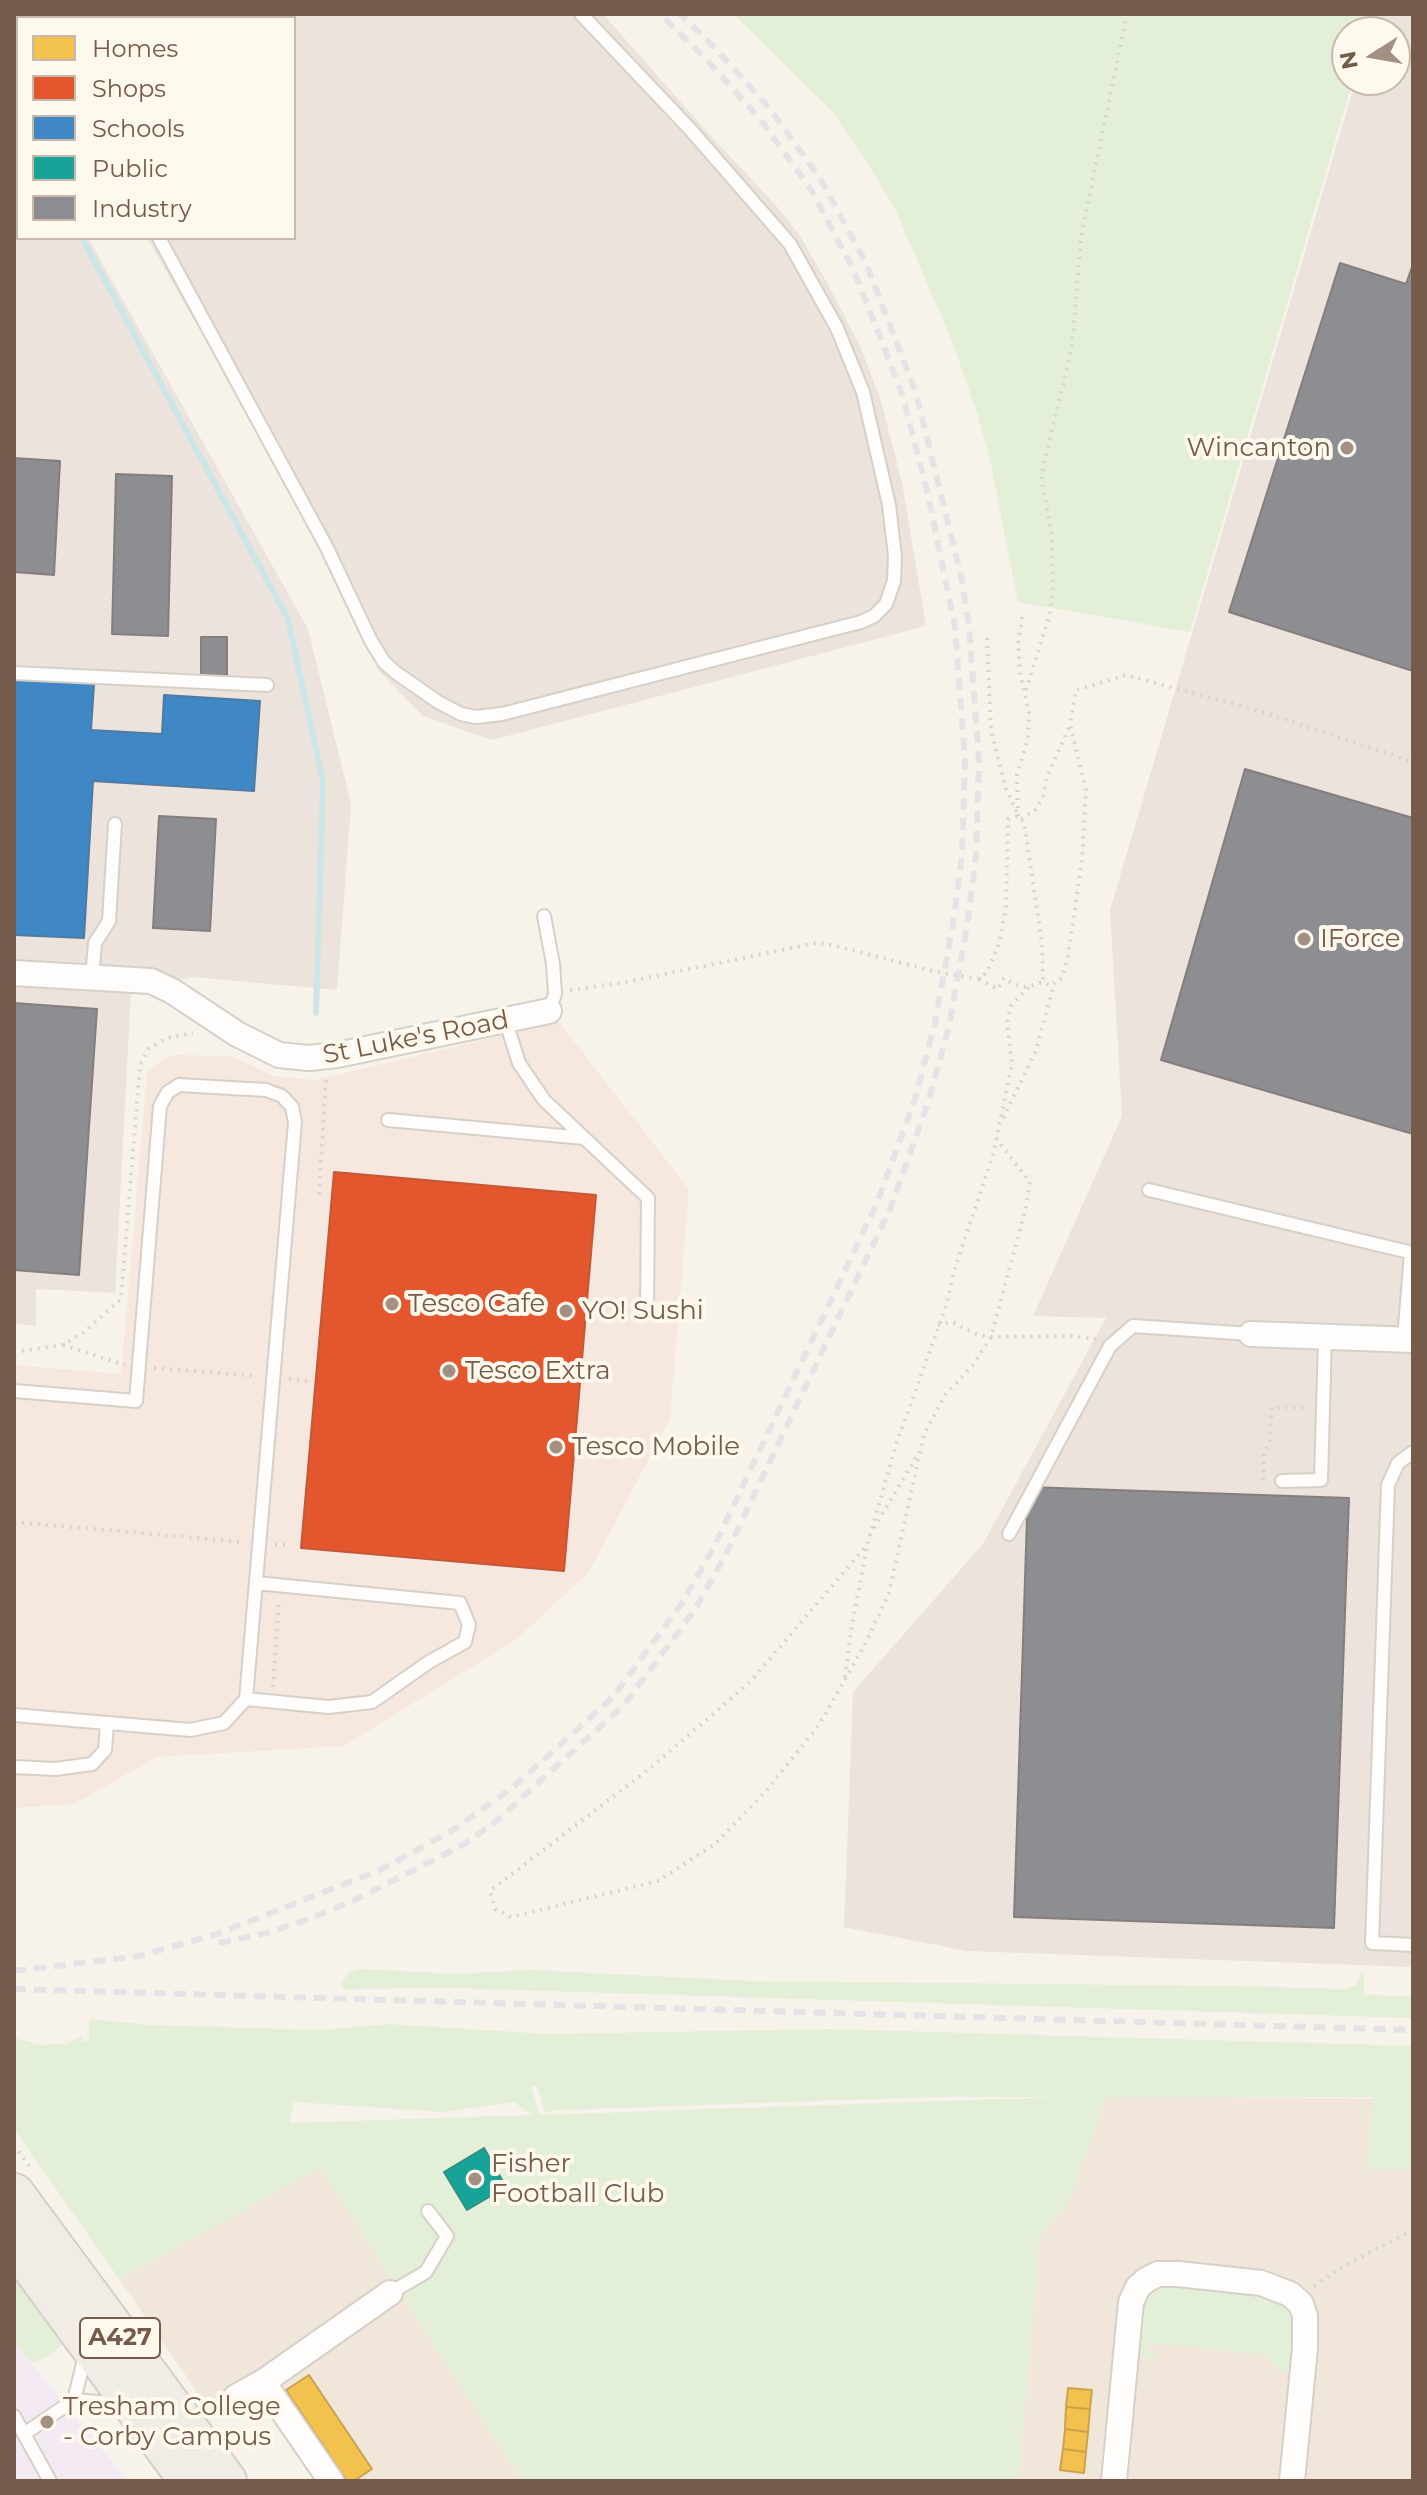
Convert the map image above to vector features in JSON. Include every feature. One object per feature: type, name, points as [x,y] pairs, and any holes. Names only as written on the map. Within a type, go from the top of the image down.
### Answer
[{"type":"highway","name":"A427","points":[[14,2194],[226,2481]]},
{"type":"highway","name":"A427","points":[[14,2242],[190,2481]]},
{"type":"street","name":"St Luke's Road","points":[[14,973],[151,981],[172,991],[237,1034],[279,1055],[326,1065],[506,1022],[552,1002]]},
{"type":"street","points":[[1251,1334],[1408,1339]]},
{"type":"street","points":[[1114,2481],[1131,2302],[1138,2287],[1158,2274],[1261,2283],[1278,2288],[1301,2304],[1305,2330],[1292,2481]]},
{"type":"street","points":[[236,2397],[263,2382],[390,2293]]},
{"type":"street","points":[[263,2382],[331,2481]]},
{"type":"lane","points":[[160,240],[322,538],[384,662],[461,714],[476,717],[502,714],[861,622],[874,616],[886,604],[894,581],[895,556],[889,505],[863,392],[837,328],[790,244],[689,128],[581,14]]},
{"type":"lane","points":[[14,673],[267,685]]},
{"type":"lane","points":[[92,978],[95,943],[109,921],[115,824]]},
{"type":"lane","points":[[544,916],[553,964],[552,1002]]},
{"type":"lane","points":[[506,1022],[519,1063],[544,1100],[648,1198],[647,1308]]},
{"type":"lane","points":[[14,1391],[136,1401],[160,1106],[168,1092],[179,1085],[266,1090],[282,1096],[292,1107],[295,1122],[246,1699],[224,1723],[190,1730],[14,1715]]},
{"type":"lane","points":[[388,1120],[584,1138]]},
{"type":"lane","points":[[1149,1190],[1412,1253],[1408,1339]]},
{"type":"lane","points":[[1009,1534],[1110,1346],[1133,1326],[1251,1334]]},
{"type":"lane","points":[[1282,1481],[1321,1480],[1325,1337]]},
{"type":"lane","points":[[1413,1452],[1398,1463],[1388,1485],[1372,1943],[1413,1945]]},
{"type":"lane","points":[[246,1699],[329,1707],[372,1702],[429,1662],[465,1642],[469,1625],[460,1603],[256,1583]]},
{"type":"lane","points":[[14,1767],[55,1769],[92,1764],[105,1750],[107,1723]]},
{"type":"lane","points":[[390,2293],[426,2272],[447,2236],[428,2211]]},
{"type":"lane","points":[[74,2400],[89,2344]]},
{"type":"lane","points":[[24,2434],[74,2400],[134,2404]]},
{"type":"lane","points":[[14,2416],[50,2481]]},
{"type":"path","points":[[1026,690],[1049,617],[1053,590],[1052,536],[1041,476],[1072,347],[1081,237],[1127,14]]},
{"type":"path","points":[[1019,817],[1017,775],[1028,738],[1026,690],[1020,672],[1018,644],[1023,612]]},
{"type":"path","points":[[987,638],[991,730],[1006,789],[1024,822],[1042,943],[1043,982]]},
{"type":"path","points":[[979,979],[987,972],[999,944],[1006,907],[1008,819],[1035,810],[1043,797],[1047,777],[1070,724],[1076,690],[1126,675],[1256,710],[1413,762]]},
{"type":"path","points":[[552,1002],[816,943],[979,979],[998,989],[1004,978],[1015,985],[1030,986],[1043,982],[1050,986],[1062,978],[1068,956],[1082,860],[1086,790],[1070,724]]},
{"type":"path","points":[[1000,1125],[1035,1053],[1055,983]]},
{"type":"path","points":[[845,1679],[867,1545],[897,1442],[938,1325],[1000,1125],[1012,1064],[1007,1022],[1011,1006],[1030,986]]},
{"type":"path","points":[[14,1352],[63,1345],[84,1332],[121,1299],[140,1065],[149,1048],[167,1038],[195,1032]]},
{"type":"path","points":[[319,1194],[326,1065]]},
{"type":"path","points":[[867,1545],[750,1682],[654,1765],[490,1891],[495,1909],[511,1917],[658,1881],[715,1844],[766,1791],[819,1725],[889,1593],[924,1434],[945,1395],[973,1365],[991,1337],[1030,1182],[996,1138]]},
{"type":"path","points":[[938,1325],[952,1322],[978,1335],[991,1337],[1071,1336],[1115,1342]]},
{"type":"path","points":[[63,1345],[110,1362],[137,1367],[307,1381]]},
{"type":"path","points":[[1263,1480],[1264,1453],[1270,1443],[1272,1407],[1323,1408]]},
{"type":"path","points":[[870,1535],[920,1451]]},
{"type":"path","points":[[14,1522],[287,1545]]},
{"type":"path","points":[[272,1702],[280,1585]]},
{"type":"path","points":[[1296,2299],[1342,2267],[1407,2233],[1413,2234]]},
{"type":"shaded area","points":[[603,14],[774,203],[798,233],[825,279],[861,348],[881,401],[902,483],[926,626],[492,740],[423,716],[378,670],[338,570],[148,240],[296,240],[296,16],[19,16]]},
{"type":"shaded area","points":[[1413,14],[1413,1967],[967,1951],[844,1927],[853,1692],[983,1544],[1106,1318],[1033,1316],[1122,1116],[1110,910],[1351,96],[1411,96],[1411,16],[1375,16]]},
{"type":"shaded area","points":[[14,107],[16,240],[89,240],[308,629],[351,804],[337,990],[192,977],[131,991],[115,1293],[36,1289],[36,1326],[14,1323]]},
{"type":"shaded area","points":[[559,1022],[689,1189],[670,1419],[589,1572],[517,1639],[344,1746],[157,1757],[74,1804],[14,1808],[14,1365],[121,1374],[147,1072],[165,1058],[178,1055],[231,1056],[274,1076],[315,1080]]},
{"type":"shaded area","points":[[1106,2096],[1413,2099],[1413,2481],[1018,2481],[1040,2235],[1068,2203]]},
{"type":"shaded area","points":[[320,2167],[522,2481],[342,2481],[262,2368],[207,2406],[119,2279]]},
{"type":"shaded area","name":"Tresham College - Corby Campus","points":[[14,2340],[31,2363],[128,2481],[14,2481]]},
{"type":"green space","points":[[733,14],[1373,14],[1331,16],[1331,96],[1348,96],[1190,632],[1018,602],[991,464],[952,341],[895,209],[831,110]]},
{"type":"green space","points":[[360,1969],[455,1974],[532,1970],[750,1981],[1344,1989],[1356,1985],[1361,1972],[1364,1972],[1364,1995],[1413,1996],[1413,2018],[450,1988],[344,1989],[341,1984],[349,1972]]},
{"type":"green space","points":[[89,2019],[149,2025],[321,2030],[388,2024],[548,2034],[830,2029],[1413,2046],[1413,2169],[1367,2169],[1373,2097],[1106,2097],[1068,2204],[1040,2235],[1018,2481],[522,2481],[320,2168],[119,2279],[14,2129],[14,2038],[42,2045],[67,2044],[83,2035],[83,2041],[89,2041]],"holes":[[[531,2086],[537,2086],[545,2113],[556,2110],[929,2097],[1062,2097],[540,2115]],[[294,2102],[443,2112],[514,2102],[532,2115],[289,2123]]]},
{"type":"green space","points":[[14,2270],[65,2343],[47,2357],[31,2363],[14,2340]]},
{"type":"green space","points":[[1169,2284],[1255,2293],[1280,2301],[1288,2308],[1296,2326],[1294,2372],[1279,2370],[1265,2355],[1151,2343],[1147,2346],[1158,2359],[1133,2356],[1142,2302],[1156,2289]]},
{"type":"building: Homes","points":[[309,2375],[372,2469],[354,2481],[347,2481],[286,2390]]},
{"type":"building: Homes","points":[[1068,2388],[1092,2390],[1090,2409],[1066,2407]]},
{"type":"building: Homes","points":[[1066,2407],[1090,2409],[1088,2432],[1065,2429]]},
{"type":"building: Homes","points":[[1065,2429],[1088,2432],[1086,2452],[1063,2449]]},
{"type":"building: Homes","points":[[1063,2449],[1086,2452],[1084,2473],[1060,2470]]},
{"type":"building: Shops","name":"Tesco Extra","points":[[334,1172],[596,1195],[564,1571],[301,1548]]},
{"type":"building: Schools","points":[[14,679],[94,684],[91,730],[162,734],[164,695],[260,701],[254,791],[93,781],[84,938],[14,935]]},
{"type":"building: Public","name":"Fisher Football Club","points":[[484,2148],[506,2187],[467,2210],[444,2172]]},
{"type":"building: Industry","name":"Wincanton","points":[[1340,263],[1406,284],[1413,264],[1413,671],[1229,612]]},
{"type":"building: Industry","points":[[14,458],[60,461],[54,575],[14,572]]},
{"type":"building: Industry","points":[[116,474],[172,476],[168,636],[112,634]]},
{"type":"building: Industry","points":[[201,637],[227,637],[227,675],[201,675]]},
{"type":"building: Industry","name":"IForce","points":[[1245,769],[1413,818],[1413,1134],[1161,1060]]},
{"type":"building: Industry","points":[[159,816],[216,819],[210,931],[153,928]]},
{"type":"building: Industry","points":[[14,1003],[97,1009],[79,1275],[14,1270]]},
{"type":"building: Industry","points":[[1028,1487],[1349,1498],[1334,1928],[1014,1917]]},
{"type":"waterway","points":[[14,112],[16,116]]},
{"type":"waterway","points":[[83,240],[288,619],[323,782],[316,1013]]},
{"type":"railway","points":[[14,1971],[139,1956],[217,1934],[380,1870],[453,1830],[512,1788],[613,1697],[682,1603],[713,1549],[877,1203],[915,1099],[935,1023],[953,924],[962,855],[965,761],[955,627],[928,495],[903,397],[883,344],[853,269],[810,188],[760,119],[660,14]]},
{"type":"railway","points":[[219,1943],[267,1933],[309,1919],[357,1899],[461,1846],[494,1823],[623,1706],[694,1611],[725,1556],[890,1209],[928,1103],[949,1026],[976,856],[979,761],[969,626],[962,580],[916,393],[866,263],[821,180],[771,110],[680,14]]},
{"type":"railway","points":[[14,1989],[1413,2030]]},
{"type":"place","name":"Wincanton","points":[[1347,448]]},
{"type":"place","name":"IForce","points":[[1304,939]]},
{"type":"place","name":"Tesco Cafe","points":[[392,1304]]},
{"type":"place","name":"YO! Sushi","points":[[566,1311]]},
{"type":"place","name":"Tesco Extra","points":[[449,1371]]},
{"type":"place","name":"Tesco Mobile","points":[[556,1447]]},
{"type":"place","name":"Fisher Football Club","points":[[475,2179]]},
{"type":"place","name":"Tresham College - Corby Campus","points":[[47,2422]]}]
